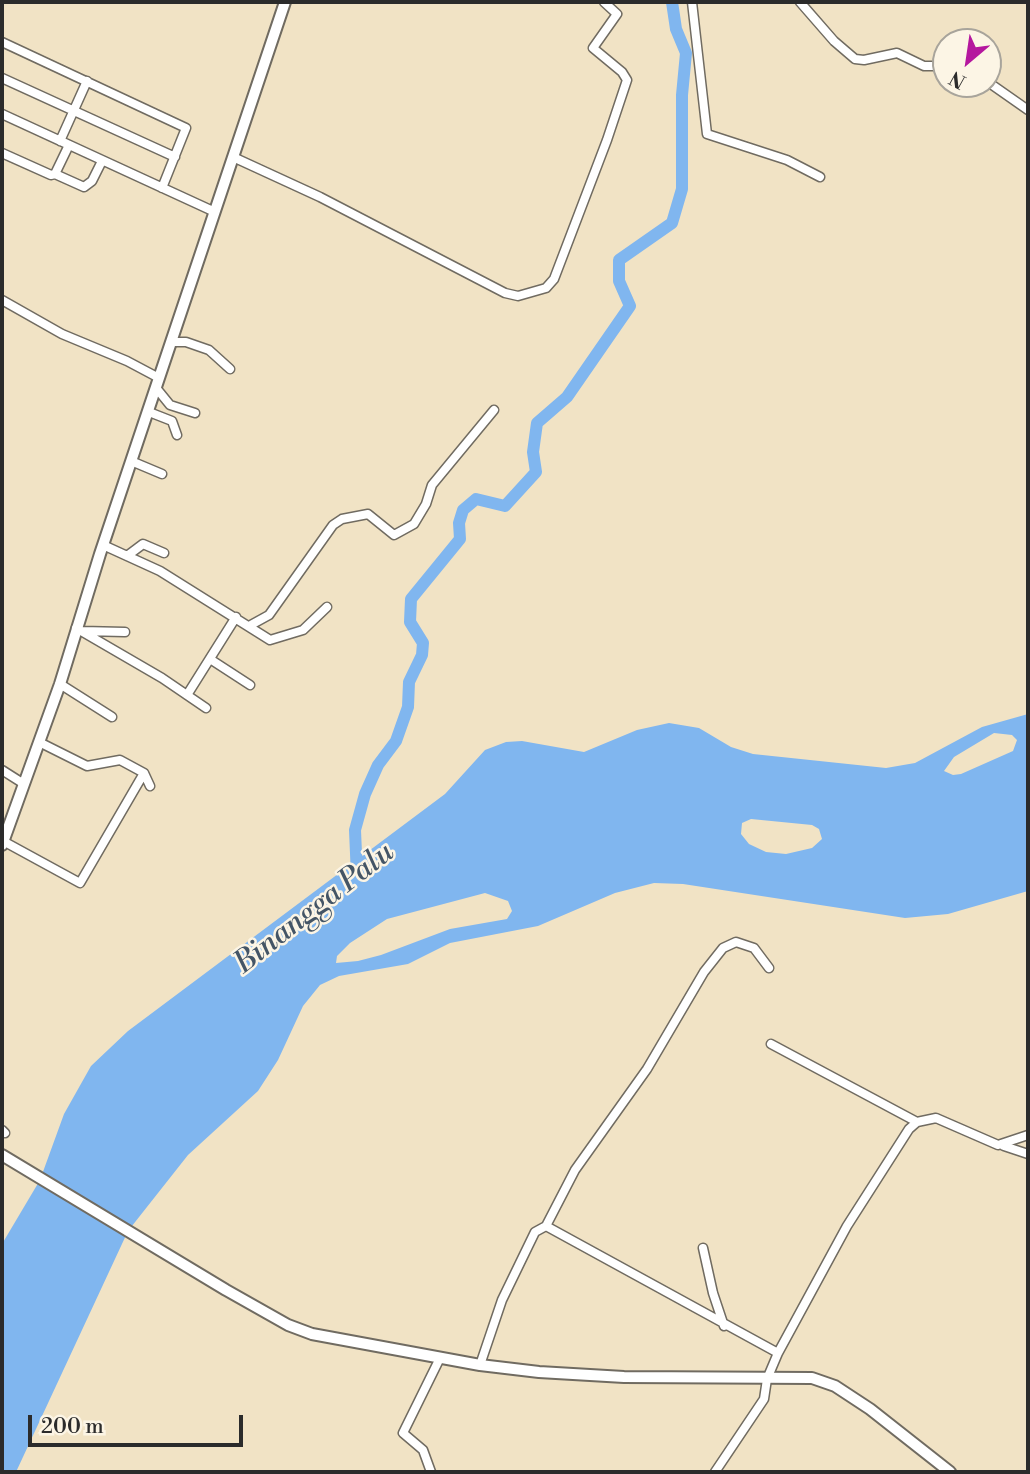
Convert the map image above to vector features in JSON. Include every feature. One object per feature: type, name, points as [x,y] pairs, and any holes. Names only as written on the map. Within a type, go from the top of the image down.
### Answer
[{"type":"street","points":[[144,773],[80,883],[2,843],[79,630],[103,545],[285,2]]},
{"type":"street","points":[[233,157],[320,197],[505,293],[518,296],[546,288],[554,279],[625,87],[625,75],[593,48],[617,14],[604,2]]},
{"type":"street","points":[[692,2],[707,134],[787,160],[820,177]]},
{"type":"street","points":[[800,2],[834,41],[855,59],[864,60],[897,53],[924,66],[932,66]]},
{"type":"street","points":[[2,41],[184,126],[187,131],[162,188]]},
{"type":"street","points":[[2,78],[175,157]]},
{"type":"street","points":[[60,141],[87,81]]},
{"type":"street","points":[[1002,92],[1028,110]]},
{"type":"street","points":[[2,114],[215,212]]},
{"type":"street","points":[[55,174],[69,145]]},
{"type":"street","points":[[2,153],[46,176],[55,174],[84,187],[92,181],[102,161]]},
{"type":"street","points":[[2,300],[62,334],[127,361],[158,384],[170,405],[195,413]]},
{"type":"street","points":[[172,342],[186,342],[209,350],[230,369]]},
{"type":"street","points":[[249,626],[258,624],[269,615],[333,525],[342,519],[368,514],[394,535],[414,524],[426,504],[432,485],[494,410]]},
{"type":"street","points":[[149,412],[172,421],[177,435]]},
{"type":"street","points":[[131,461],[162,474]]},
{"type":"street","points":[[127,556],[143,544],[164,553]]},
{"type":"street","points":[[103,545],[160,571],[275,640],[311,625],[327,607]]},
{"type":"street","points":[[187,695],[236,617]]},
{"type":"street","points":[[79,630],[125,632]]},
{"type":"street","points":[[79,630],[206,708]]},
{"type":"street","points":[[210,659],[250,685]]},
{"type":"street","points":[[60,684],[112,717]]},
{"type":"street","points":[[38,742],[87,766],[116,759],[144,773],[150,786]]},
{"type":"street","points":[[2,770],[24,783]]},
{"type":"street","points":[[480,1365],[490,1331],[535,1232],[546,1226],[575,1170],[647,1069],[696,982],[717,955],[736,942],[750,946],[769,968]]},
{"type":"street","points":[[771,1044],[917,1122]]},
{"type":"street","points":[[715,1472],[764,1399],[767,1379],[778,1353],[847,1226],[892,1153],[917,1122],[936,1118],[1028,1154]]},
{"type":"street","points":[[1004,1146],[1028,1135]]},
{"type":"street","points":[[2,1155],[298,1329],[480,1365],[603,1376],[729,1375],[767,1379],[812,1378],[835,1386],[891,1424],[950,1472]]},
{"type":"street","points":[[546,1226],[724,1326],[778,1353]]},
{"type":"street","points":[[703,1248],[724,1326]]},
{"type":"street","points":[[431,1472],[423,1450],[404,1433],[440,1358]]},
{"type":"water","name":"Binangga Palu","points":[[1028,714],[1028,891],[948,914],[905,918],[683,884],[654,883],[615,893],[538,926],[450,943],[408,964],[339,976],[320,985],[303,1006],[278,1060],[258,1091],[188,1155],[128,1231],[16,1472],[2,1472],[2,1244],[40,1180],[64,1114],[91,1066],[128,1031],[445,794],[485,750],[506,742],[522,741],[584,752],[637,730],[669,723],[699,728],[731,747],[753,754],[886,768],[915,763],[982,727]],"holes":[[[994,733],[1012,735],[1017,740],[1013,751],[961,774],[953,775],[944,771],[954,757]],[[751,819],[812,825],[819,829],[822,839],[812,848],[786,854],[766,852],[749,844],[741,834],[742,823]],[[485,893],[508,901],[512,911],[507,919],[450,929],[381,955],[336,963],[337,956],[350,943],[387,919]]]},
{"type":"waterway","name":"Binangga Palu","points":[[357,877],[355,830],[365,794],[378,765],[396,741],[408,707],[409,682],[422,655],[423,643],[410,622],[411,599],[460,539],[459,523],[463,510],[476,499],[505,506],[536,472],[533,452],[537,423],[567,397],[630,306],[619,281],[619,260],[672,223],[682,189],[682,95],[686,53],[676,29],[672,2]]}]
